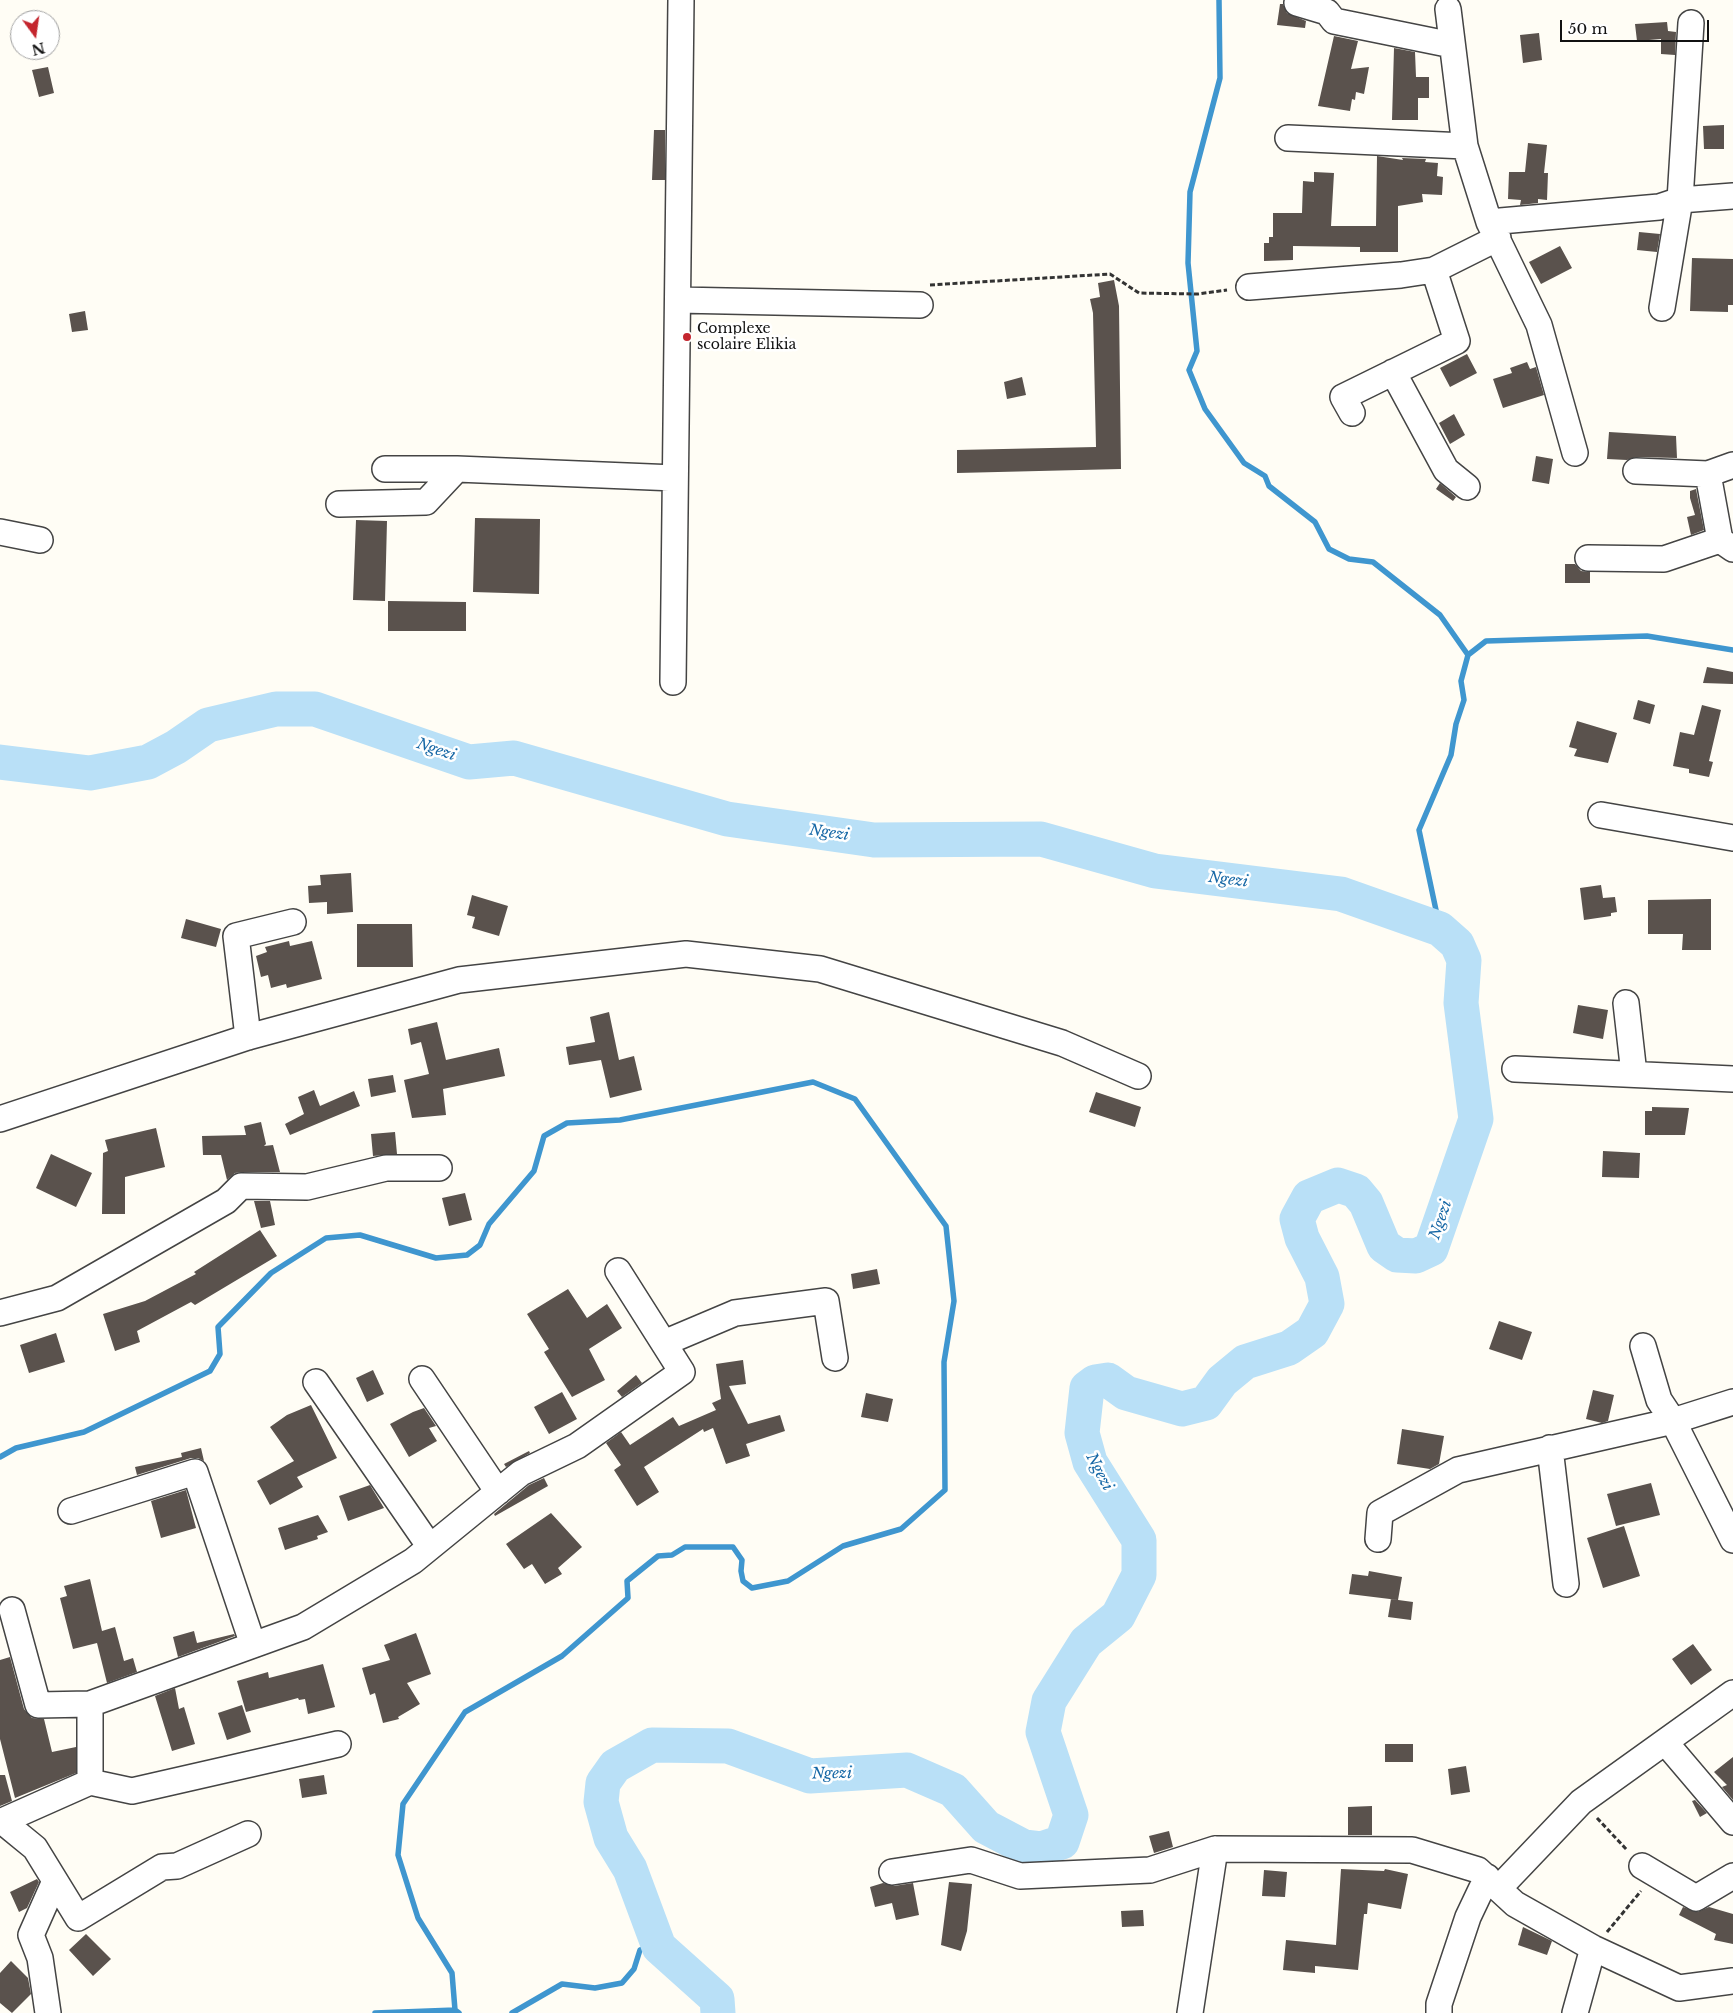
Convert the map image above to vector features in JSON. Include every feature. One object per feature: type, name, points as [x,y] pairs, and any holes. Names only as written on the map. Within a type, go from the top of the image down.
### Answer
[{"type":"street","points":[[673,682],[681,0]]},
{"type":"street","points":[[1296,3],[1327,12],[1334,21],[1452,44]]},
{"type":"street","points":[[1448,9],[1465,146],[1494,230],[1539,325],[1575,453]]},
{"type":"street","points":[[1662,308],[1680,200],[1691,23]]},
{"type":"street","points":[[1288,138],[1465,146]]},
{"type":"street","points":[[1249,287],[1400,275],[1434,270],[1494,230],[1660,207],[1680,200],[1733,196]]},
{"type":"street","points":[[1352,413],[1343,397],[1457,341],[1434,270]]},
{"type":"street","points":[[678,300],[909,304]]},
{"type":"street","points":[[1393,372],[1446,470],[1467,487]]},
{"type":"street","points":[[1636,471],[1708,474],[1733,465]]},
{"type":"street","points":[[385,469],[675,478]]},
{"type":"street","points":[[339,504],[426,502],[457,470]]},
{"type":"street","points":[[1588,558],[1664,559],[1726,545],[1708,474]]},
{"type":"street","points":[[0,532],[40,540]]},
{"type":"street","points":[[1601,815],[1733,838]]},
{"type":"street","points":[[248,1037],[236,936],[293,922]]},
{"type":"street","points":[[0,1119],[248,1037],[460,980],[686,954],[820,969],[1062,1043],[1138,1076]]},
{"type":"street","points":[[1626,1003],[1634,1074]]},
{"type":"street","points":[[1515,1069],[1733,1078]]},
{"type":"street","points":[[0,1313],[57,1298],[226,1201],[241,1186],[307,1187],[386,1168],[439,1168]]},
{"type":"street","points":[[12,1610],[38,1705],[90,1704],[303,1627],[413,1561],[521,1474],[577,1446],[682,1372],[618,1271]]},
{"type":"street","points":[[664,1343],[735,1313],[826,1301],[836,1358]]},
{"type":"street","points":[[1643,1346],[1659,1400],[1673,1421],[1733,1540]]},
{"type":"street","points":[[422,1379],[498,1492]]},
{"type":"street","points":[[316,1382],[430,1547]]},
{"type":"street","points":[[1378,1540],[1380,1513],[1458,1470],[1673,1421],[1733,1402]]},
{"type":"street","points":[[1550,1448],[1566,1584]]},
{"type":"street","points":[[71,1510],[195,1472],[253,1645]]},
{"type":"street","points":[[1438,2013],[1439,2004],[1468,1917],[1493,1883],[1581,1802],[1733,1693]]},
{"type":"street","points":[[90,1704],[90,1782]]},
{"type":"street","points":[[1665,1742],[1733,1822]]},
{"type":"street","points":[[248,1834],[177,1866],[162,1867],[78,1918],[35,1848],[1,1821],[90,1782],[132,1791],[338,1744]]},
{"type":"street","points":[[1190,2013],[1214,1849]]},
{"type":"street","points":[[892,1872],[971,1860],[1020,1876],[1150,1870],[1214,1849],[1412,1850],[1478,1870],[1515,1904],[1593,1948],[1679,1988],[1733,1981]]},
{"type":"street","points":[[1642,1866],[1696,1898],[1733,1876]]},
{"type":"street","points":[[48,2013],[40,1958],[31,1935],[55,1882]]},
{"type":"street","points":[[1576,2013],[1593,1948]]},
{"type":"path","points":[[909,304],[922,285],[1110,274],[1139,292],[1198,294],[1249,287]]},
{"type":"path","points":[[1581,1802],[1642,1866],[1645,1887],[1593,1948]]},
{"type":"building","points":[[1280,4],[1283,4],[1287,13],[1306,21],[1305,28],[1277,25]]},
{"type":"building","points":[[1667,22],[1668,31],[1676,32],[1675,55],[1661,54],[1661,39],[1637,41],[1635,24]]},
{"type":"building","points":[[1539,33],[1542,60],[1523,63],[1520,35]]},
{"type":"building","points":[[1334,36],[1358,41],[1351,69],[1369,67],[1364,94],[1356,92],[1355,100],[1352,99],[1350,111],[1318,106]]},
{"type":"building","points":[[1394,48],[1415,52],[1416,77],[1429,77],[1429,98],[1418,98],[1418,120],[1392,120]]},
{"type":"building","points":[[48,67],[54,93],[39,97],[32,70]]},
{"type":"building","points":[[1724,125],[1724,149],[1704,149],[1703,126]]},
{"type":"building","points":[[654,130],[665,130],[665,180],[652,180]]},
{"type":"building","points":[[1528,143],[1547,145],[1544,173],[1548,173],[1547,200],[1538,199],[1538,203],[1520,205],[1521,200],[1508,199],[1509,172],[1525,172]]},
{"type":"building","points":[[1377,156],[1403,160],[1402,158],[1426,159],[1425,162],[1438,163],[1437,176],[1443,177],[1442,195],[1422,194],[1423,202],[1398,206],[1398,252],[1360,252],[1360,247],[1293,246],[1293,260],[1264,261],[1264,243],[1269,243],[1269,237],[1273,237],[1273,213],[1302,213],[1303,181],[1314,182],[1314,172],[1334,173],[1331,226],[1376,226]]},
{"type":"building","points":[[1639,232],[1660,234],[1657,252],[1637,250]]},
{"type":"building","points":[[1560,246],[1572,268],[1541,284],[1529,262]]},
{"type":"building","points":[[1692,258],[1733,259],[1733,305],[1728,305],[1728,312],[1690,311]]},
{"type":"building","points":[[1114,280],[1119,306],[1121,469],[957,473],[957,450],[1096,447],[1093,313],[1090,299],[1100,297],[1098,283]]},
{"type":"building","points":[[85,311],[88,330],[72,332],[69,314]]},
{"type":"building","points":[[1467,354],[1477,373],[1450,387],[1440,368]]},
{"type":"building","points":[[1527,362],[1530,369],[1536,367],[1544,395],[1503,408],[1493,379],[1512,373],[1510,368]]},
{"type":"building","points":[[1022,377],[1026,395],[1007,399],[1004,382]]},
{"type":"building","points":[[1454,414],[1465,435],[1450,444],[1439,423]]},
{"type":"building","points":[[1609,432],[1676,436],[1677,458],[1637,457],[1627,460],[1607,459]]},
{"type":"building","points":[[1536,456],[1553,459],[1549,484],[1532,481]]},
{"type":"building","points":[[1440,483],[1456,497],[1453,501],[1436,489]]},
{"type":"building","points":[[1696,489],[1704,530],[1691,535],[1687,517],[1695,515],[1690,491]]},
{"type":"building","points":[[475,518],[540,519],[539,594],[473,592]]},
{"type":"building","points":[[356,520],[387,521],[385,601],[353,600]]},
{"type":"building","points":[[1565,564],[1575,564],[1581,571],[1590,572],[1590,583],[1565,583]]},
{"type":"building","points":[[388,601],[466,602],[466,631],[388,631]]},
{"type":"building","points":[[1707,667],[1733,672],[1733,684],[1703,683]]},
{"type":"building","points":[[1638,700],[1655,705],[1650,724],[1633,719]]},
{"type":"building","points":[[1702,705],[1721,710],[1709,761],[1713,762],[1709,777],[1689,773],[1689,769],[1673,766],[1680,732],[1694,735]]},
{"type":"building","points":[[1577,721],[1617,733],[1608,763],[1574,756],[1577,749],[1569,747]]},
{"type":"building","points":[[351,873],[353,912],[327,914],[327,902],[309,903],[308,886],[321,885],[320,875]]},
{"type":"building","points":[[1601,885],[1603,898],[1615,897],[1617,912],[1611,913],[1611,916],[1584,920],[1580,888]]},
{"type":"building","points":[[472,895],[508,906],[499,936],[472,928],[475,917],[467,915]]},
{"type":"building","points":[[1711,899],[1711,950],[1682,950],[1683,934],[1648,934],[1648,900]]},
{"type":"building","points":[[186,919],[221,929],[216,947],[181,938]]},
{"type":"building","points":[[357,924],[412,924],[413,967],[357,967]]},
{"type":"building","points":[[289,941],[290,946],[312,941],[322,979],[287,988],[286,984],[271,988],[268,975],[261,977],[256,956],[267,952],[265,947]]},
{"type":"building","points":[[1578,1005],[1608,1010],[1603,1039],[1573,1033]]},
{"type":"building","points":[[609,1012],[619,1060],[634,1056],[642,1090],[610,1098],[601,1060],[569,1065],[566,1047],[595,1042],[590,1017]]},
{"type":"building","points":[[437,1022],[446,1060],[499,1048],[505,1076],[443,1089],[446,1115],[412,1118],[404,1080],[429,1074],[421,1042],[411,1045],[408,1029]]},
{"type":"building","points":[[393,1075],[396,1092],[371,1097],[368,1079]]},
{"type":"building","points":[[314,1090],[320,1106],[354,1091],[360,1106],[290,1135],[285,1124],[304,1114],[298,1097]]},
{"type":"building","points":[[1096,1092],[1141,1107],[1135,1127],[1089,1112]]},
{"type":"building","points":[[1652,1107],[1689,1108],[1685,1135],[1645,1135],[1645,1111],[1652,1111]]},
{"type":"building","points":[[261,1122],[266,1144],[264,1146],[273,1145],[280,1172],[241,1172],[235,1173],[227,1180],[221,1155],[203,1155],[202,1136],[246,1135],[244,1126]]},
{"type":"building","points":[[156,1128],[165,1167],[125,1177],[125,1214],[102,1214],[103,1153],[108,1151],[105,1140]]},
{"type":"building","points":[[395,1132],[397,1154],[373,1156],[371,1134]]},
{"type":"building","points":[[1603,1151],[1640,1153],[1639,1178],[1602,1177]]},
{"type":"building","points":[[51,1154],[92,1173],[76,1207],[36,1188]]},
{"type":"building","points":[[465,1193],[472,1220],[449,1226],[442,1198]]},
{"type":"building","points":[[254,1201],[270,1201],[275,1225],[261,1228]]},
{"type":"building","points":[[260,1230],[277,1256],[195,1305],[191,1302],[137,1331],[140,1342],[115,1351],[103,1314],[145,1301],[196,1274],[194,1272]]},
{"type":"building","points":[[877,1269],[880,1284],[853,1289],[851,1274]]},
{"type":"building","points":[[568,1289],[587,1318],[607,1304],[622,1328],[589,1349],[605,1380],[572,1397],[544,1352],[549,1349],[527,1314]]},
{"type":"building","points":[[1499,1321],[1532,1332],[1522,1360],[1489,1349]]},
{"type":"building","points":[[56,1333],[65,1362],[29,1373],[20,1345]]},
{"type":"building","points":[[743,1360],[746,1384],[729,1386],[748,1424],[780,1415],[785,1431],[746,1444],[750,1456],[726,1464],[713,1428],[704,1432],[703,1429],[644,1467],[659,1492],[637,1506],[614,1470],[621,1465],[606,1443],[621,1432],[630,1445],[673,1417],[679,1426],[716,1410],[712,1403],[721,1399],[716,1364]]},
{"type":"building","points":[[373,1370],[384,1394],[367,1402],[356,1378]]},
{"type":"building","points":[[636,1375],[642,1383],[622,1397],[617,1391]]},
{"type":"building","points":[[1593,1390],[1614,1395],[1608,1421],[1602,1423],[1586,1419]]},
{"type":"building","points":[[562,1392],[577,1419],[549,1434],[534,1407]]},
{"type":"building","points":[[866,1393],[893,1399],[888,1422],[861,1417]]},
{"type":"building","points":[[311,1405],[337,1458],[297,1477],[303,1487],[270,1505],[257,1481],[294,1461],[270,1427],[287,1415]]},
{"type":"building","points":[[424,1408],[436,1426],[429,1428],[437,1441],[409,1457],[390,1424]]},
{"type":"building","points":[[1402,1429],[1444,1436],[1439,1464],[1430,1469],[1397,1464]]},
{"type":"building","points":[[201,1448],[204,1461],[198,1458],[191,1458],[137,1475],[135,1467],[182,1457],[181,1453]]},
{"type":"building","points":[[529,1451],[530,1453],[506,1467],[504,1464]]},
{"type":"building","points":[[544,1478],[548,1486],[495,1516],[494,1514],[529,1485]]},
{"type":"building","points":[[1651,1483],[1660,1515],[1616,1526],[1607,1494]]},
{"type":"building","points":[[370,1485],[384,1508],[348,1521],[339,1496]]},
{"type":"building","points":[[186,1490],[196,1528],[161,1538],[151,1501]]},
{"type":"building","points":[[551,1513],[582,1547],[558,1568],[562,1574],[545,1584],[532,1564],[524,1569],[506,1544]]},
{"type":"building","points":[[318,1515],[328,1532],[317,1536],[318,1539],[285,1550],[278,1528]]},
{"type":"building","points":[[1624,1526],[1640,1576],[1603,1588],[1587,1538]]},
{"type":"building","points":[[1369,1571],[1402,1577],[1398,1600],[1349,1594],[1352,1574],[1368,1576]]},
{"type":"building","points":[[90,1579],[102,1631],[115,1627],[124,1661],[133,1658],[137,1672],[107,1683],[97,1643],[73,1649],[60,1598],[67,1596],[64,1586]]},
{"type":"building","points":[[1391,1599],[1413,1602],[1411,1620],[1388,1617]]},
{"type":"building","points":[[194,1631],[197,1643],[234,1634],[235,1636],[178,1657],[173,1637]]},
{"type":"building","points":[[416,1633],[431,1674],[407,1683],[420,1704],[398,1717],[399,1719],[383,1723],[375,1693],[370,1695],[362,1668],[390,1660],[384,1645]]},
{"type":"building","points":[[1693,1644],[1712,1670],[1691,1685],[1672,1659]]},
{"type":"building","points":[[10,1657],[24,1709],[32,1718],[44,1719],[52,1752],[76,1747],[76,1773],[15,1798],[0,1739],[0,1660]]},
{"type":"building","points":[[323,1664],[335,1707],[308,1714],[305,1699],[299,1700],[298,1698],[246,1712],[237,1681],[268,1672],[269,1678]]},
{"type":"building","points":[[175,1688],[179,1709],[184,1707],[195,1744],[172,1751],[155,1696]]},
{"type":"building","points":[[242,1705],[251,1732],[227,1740],[218,1713]]},
{"type":"building","points":[[1385,1744],[1413,1744],[1413,1762],[1385,1762]]},
{"type":"building","points":[[1733,1757],[1733,1800],[1722,1787],[1727,1785],[1714,1772]]},
{"type":"building","points":[[1466,1766],[1470,1792],[1451,1795],[1448,1769]]},
{"type":"building","points":[[0,1775],[5,1775],[12,1801],[0,1806]]},
{"type":"building","points":[[324,1775],[327,1794],[302,1798],[299,1779]]},
{"type":"building","points":[[1695,1800],[1707,1813],[1700,1817],[1692,1801]]},
{"type":"building","points":[[1372,1806],[1372,1835],[1348,1835],[1348,1807]]},
{"type":"building","points":[[1169,1831],[1173,1847],[1154,1853],[1149,1836]]},
{"type":"building","points":[[1341,1869],[1384,1871],[1385,1869],[1408,1874],[1401,1909],[1368,1903],[1367,1914],[1364,1914],[1358,1970],[1315,1966],[1315,1973],[1283,1970],[1286,1940],[1336,1945]]},
{"type":"building","points":[[1264,1870],[1287,1872],[1285,1897],[1262,1896]]},
{"type":"building","points":[[37,1879],[39,1882],[27,1908],[19,1912],[10,1892]]},
{"type":"building","points":[[949,1882],[972,1884],[967,1931],[961,1951],[941,1945]]},
{"type":"building","points":[[883,1883],[894,1886],[913,1883],[919,1915],[896,1920],[892,1903],[875,1907],[870,1887]]},
{"type":"building","points":[[1683,1907],[1697,1912],[1709,1907],[1733,1914],[1733,1944],[1714,1940],[1716,1934],[1679,1915]]},
{"type":"building","points":[[1143,1910],[1144,1926],[1122,1927],[1121,1911]]},
{"type":"building","points":[[1523,1927],[1552,1941],[1547,1955],[1518,1945]]},
{"type":"building","points":[[86,1934],[111,1959],[93,1976],[69,1950]]},
{"type":"building","points":[[11,1961],[28,1978],[31,1994],[12,2013],[0,2003],[0,1973]]},
{"type":"waterway","points":[[1219,0],[1220,78],[1190,192],[1188,263],[1197,351],[1189,370],[1205,409],[1244,463],[1265,476],[1269,486],[1315,522],[1329,549],[1349,559],[1373,562],[1440,615],[1468,655],[1461,681],[1464,700],[1456,724],[1451,755],[1419,830],[1440,929]]},
{"type":"waterway","points":[[1468,655],[1486,641],[1647,636],[1733,650]]},
{"type":"waterway","name":"Ngezi","points":[[0,762],[90,773],[148,762],[176,747],[208,725],[276,709],[315,709],[469,762],[514,758],[727,819],[874,840],[1041,839],[1155,871],[1341,894],[1440,929],[1457,944],[1464,960],[1461,1003],[1476,1119],[1431,1249],[1416,1256],[1397,1255],[1384,1246],[1366,1203],[1356,1191],[1338,1185],[1309,1197],[1297,1219],[1302,1238],[1322,1277],[1327,1304],[1312,1332],[1289,1348],[1245,1362],[1222,1381],[1206,1403],[1182,1409],[1126,1393],[1108,1380],[1095,1382],[1087,1388],[1082,1433],[1090,1462],[1139,1540],[1139,1575],[1118,1616],[1086,1642],[1049,1701],[1043,1732],[1071,1815],[1062,1842],[1041,1849],[1024,1847],[986,1827],[953,1790],[907,1770],[810,1776],[728,1746],[652,1745],[615,1766],[603,1783],[601,1802],[611,1838],[630,1869],[659,1947],[717,1999],[718,2013]]},
{"type":"waterway","points":[[0,1457],[16,1448],[84,1432],[210,1371],[220,1354],[218,1327],[271,1273],[326,1238],[360,1235],[436,1258],[467,1255],[480,1245],[489,1224],[534,1171],[544,1136],[567,1123],[620,1120],[813,1082],[855,1099],[946,1226],[954,1301],[944,1362],[945,1490],[901,1529],[843,1546],[788,1581],[752,1588],[743,1581],[741,1571],[742,1560],[733,1547],[685,1547],[672,1555],[658,1556],[627,1581],[628,1598],[562,1656],[465,1712],[403,1804],[398,1855],[418,1918],[452,1973],[455,2010],[459,2013]]},
{"type":"waterway","points":[[512,2013],[562,1984],[595,1988],[622,1983],[634,1969],[640,1950],[647,1947],[659,1947]]},
{"type":"waterway","points":[[375,2013],[455,2010]]},
{"type":"place","name":"Complexe scolaire Elikia","points":[[687,337]]}]
